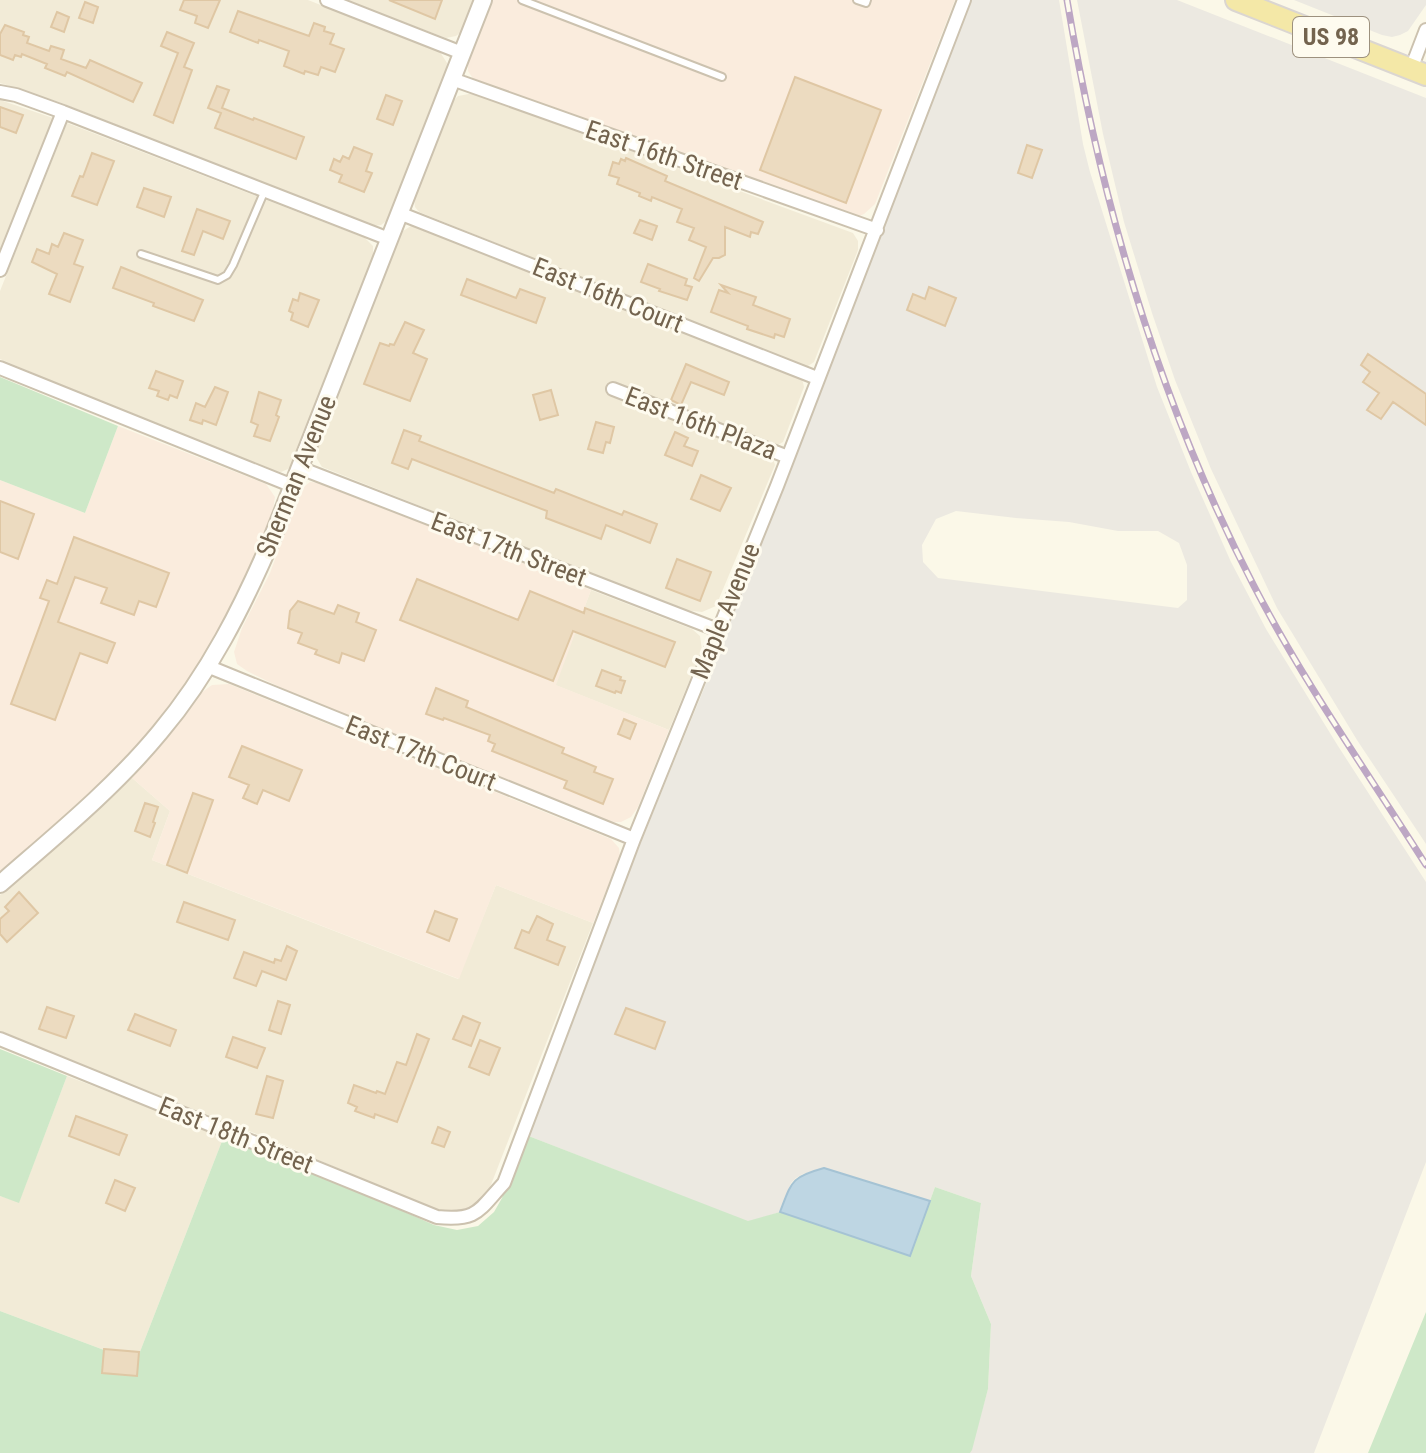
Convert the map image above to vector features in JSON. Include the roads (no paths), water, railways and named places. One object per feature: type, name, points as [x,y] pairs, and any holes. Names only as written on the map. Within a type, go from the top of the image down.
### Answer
[{"type":"main road","name":"US 98","points":[[1236,0],[1418,72]]},
{"type":"street","points":[[327,0],[462,53]]},
{"type":"street","name":"Sherman Avenue","points":[[0,884],[97,799],[143,753],[207,666],[251,586],[483,0]]},
{"type":"street","name":"Maple Avenue","points":[[474,1215],[504,1183],[634,839],[788,457],[964,0]]},
{"type":"street","points":[[1418,72],[1426,30]]},
{"type":"street","name":"East 16th Street","points":[[452,79],[877,230]]},
{"type":"street","points":[[0,92],[63,112],[389,239]]},
{"type":"street","points":[[0,270],[63,112]]},
{"type":"street","name":"East 16th Court","points":[[399,213],[817,378]]},
{"type":"street","points":[[0,368],[293,486]]},
{"type":"street","name":"East 16th Plaza","points":[[613,389],[788,457]]},
{"type":"street","name":"East 17th Street","points":[[300,468],[718,630]]},
{"type":"street","name":"East 17th Court","points":[[207,666],[634,839]]},
{"type":"street","name":"East 18th Street","points":[[0,1039],[437,1217],[457,1219],[474,1215]]},
{"type":"lane","points":[[522,0],[540,3],[722,77]]},
{"type":"lane","points":[[857,0],[866,3],[867,0]]},
{"type":"lane","points":[[141,254],[218,280],[227,275],[233,265],[265,190]]},
{"type":"water","points":[[824,1168],[930,1201],[910,1256],[780,1212],[794,1182],[805,1174]]},
{"type":"railway","points":[[1067,0],[1097,151],[1116,226],[1162,374],[1189,446],[1220,517],[1273,622],[1426,865]]}]
